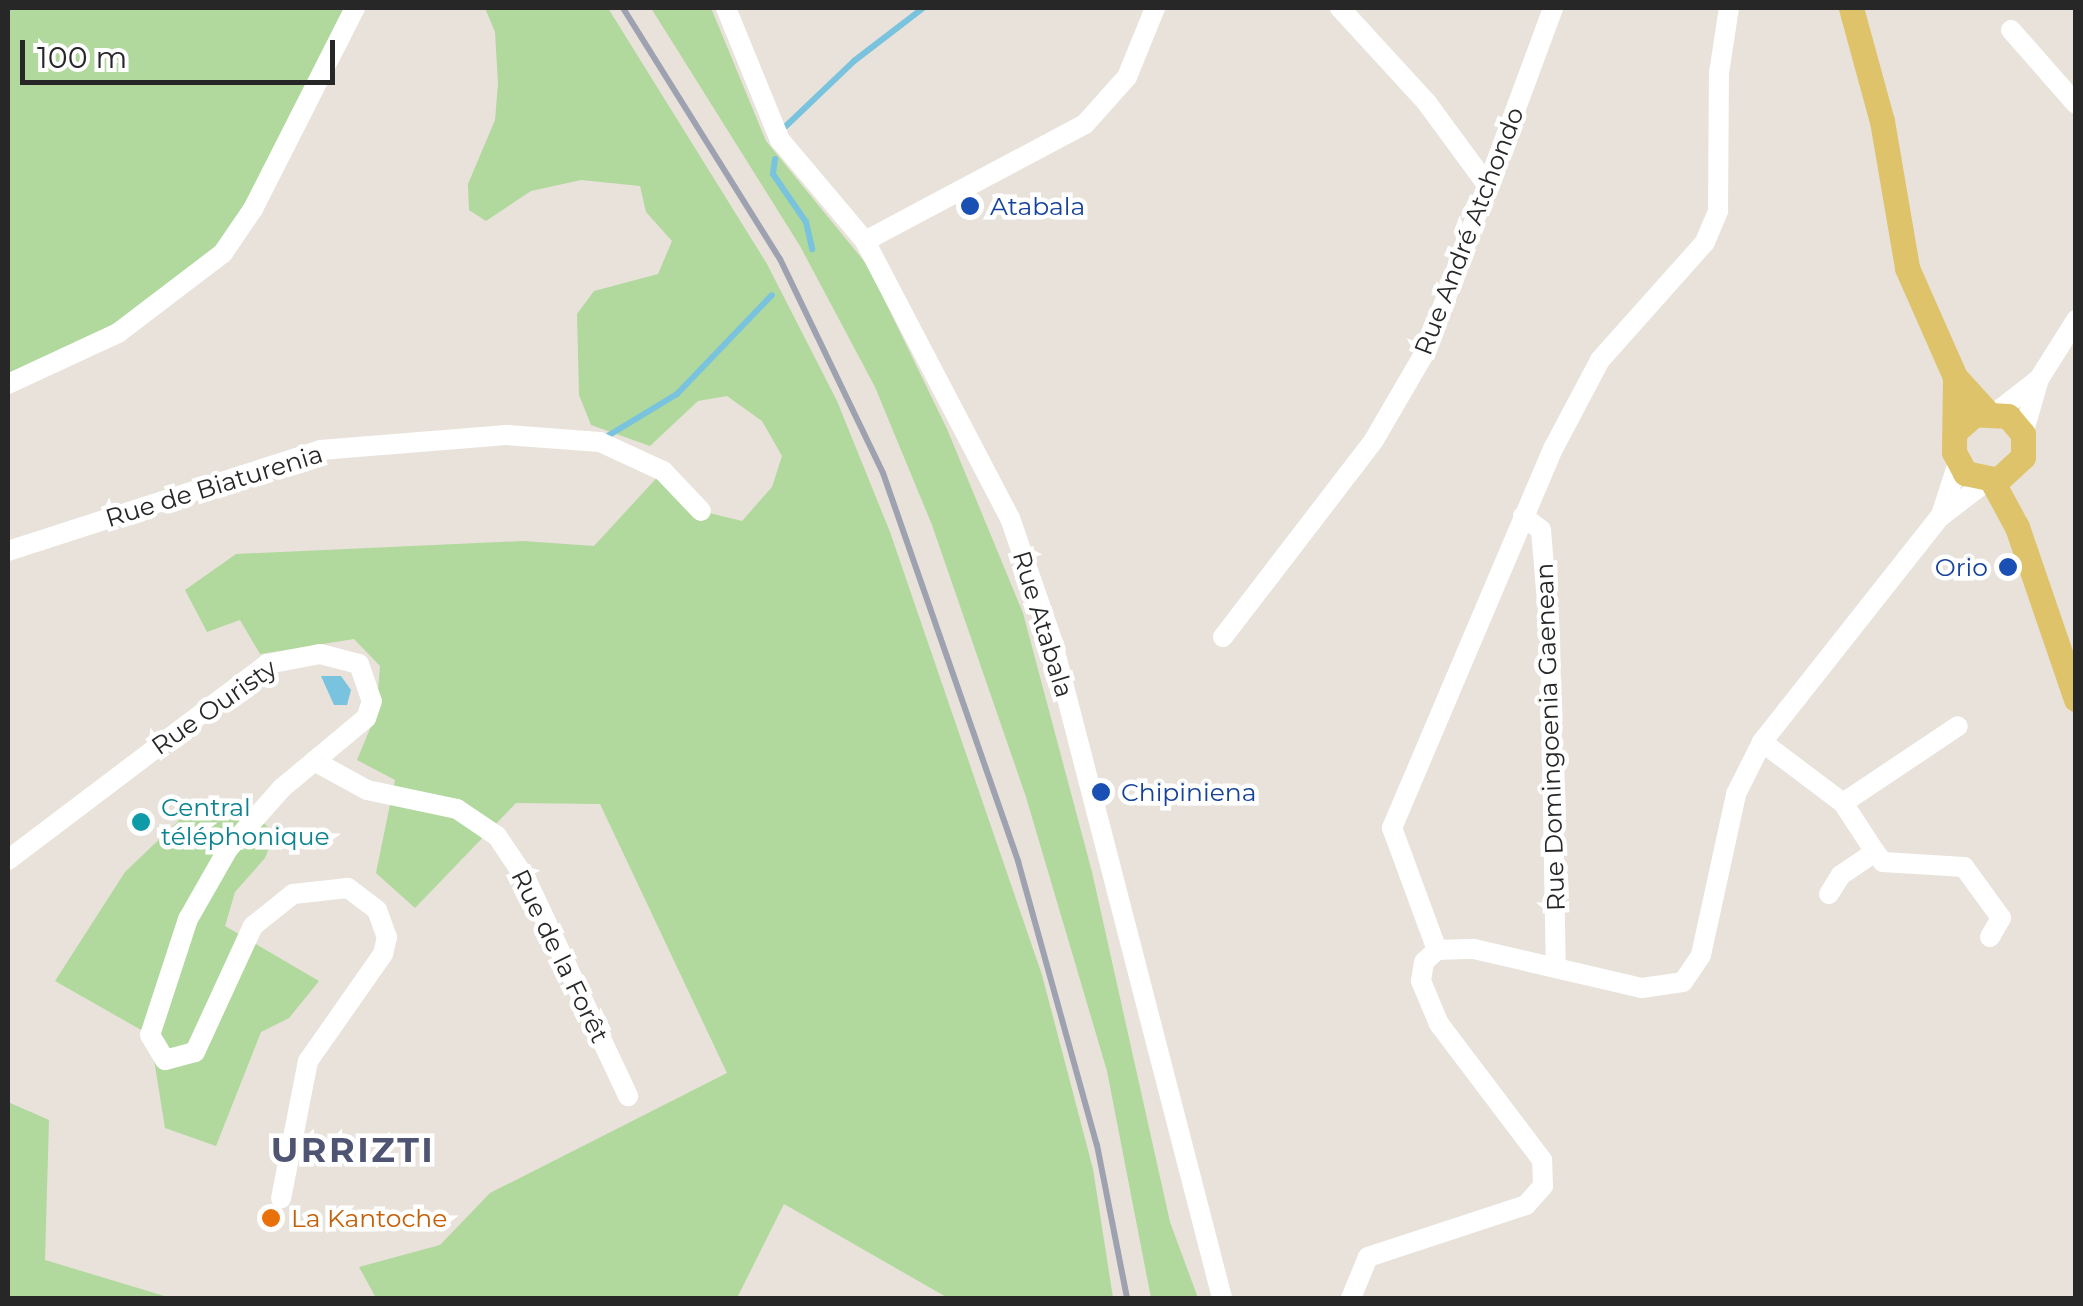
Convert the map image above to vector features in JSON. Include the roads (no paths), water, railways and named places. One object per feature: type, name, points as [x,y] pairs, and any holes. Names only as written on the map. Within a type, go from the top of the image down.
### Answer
[{"type":"main road","points":[[1850,8],[1882,121],[1907,268],[1955,377],[1958,463],[1998,477]]},
{"type":"main road","points":[[1955,377],[2023,434],[2023,457],[1998,477]]},
{"type":"main road","points":[[1958,430],[1992,411]]},
{"type":"main road","points":[[1998,477],[2076,698]]},
{"type":"street","points":[[8,384],[118,333],[223,254],[253,209],[355,8]]},
{"type":"street","name":"Rue Atabala","points":[[726,8],[780,140],[865,241],[1010,518],[1052,640],[1222,1298]]},
{"type":"street","points":[[865,241],[1085,124],[1127,77],[1155,8]]},
{"type":"street","points":[[1340,8],[1427,103],[1488,186]]},
{"type":"street","name":"Rue André Atchondo","points":[[1223,637],[1374,440],[1427,349],[1553,8]]},
{"type":"street","points":[[1437,950],[1392,828],[1408,778],[1448,706],[1482,605],[1600,360],[1705,242],[1718,211],[1718,73],[1729,8]]},
{"type":"street","points":[[2011,30],[2076,104]]},
{"type":"street","points":[[2023,434],[2039,379],[2076,320]]},
{"type":"street","points":[[1992,411],[2039,379]]},
{"type":"street","name":"Rue de Biaturenia","points":[[8,551],[320,450],[506,434],[600,442],[663,471],[701,511]]},
{"type":"street","points":[[1940,517],[1958,463]]},
{"type":"street","points":[[1351,1298],[1368,1257],[1526,1205],[1544,1186],[1542,1160],[1439,1024],[1421,981],[1424,962],[1437,950],[1474,948],[1642,988],[1683,982],[1695,969],[1736,794],[1762,742],[1940,517],[1998,477]]},
{"type":"street","name":"Rue Domingoenia Gaenean","points":[[1522,516],[1540,530],[1550,637],[1556,968]]},
{"type":"street","name":"Rue Ouristy","points":[[8,860],[267,664],[292,656],[341,656],[360,664],[372,701],[366,718],[254,817],[205,883],[150,1035],[165,1060],[195,1052],[252,926],[294,894],[348,888],[377,910],[387,937],[383,954],[308,1061],[280,1198]]},
{"type":"street","points":[[1843,802],[1958,726]]},
{"type":"street","points":[[1762,742],[1843,802],[1882,862],[1964,867],[2001,918],[1990,937]]},
{"type":"street","name":"Rue de la Forêt","points":[[314,760],[367,790],[457,809],[497,836],[526,880],[628,1096]]},
{"type":"street","points":[[1830,894],[1841,875],[1875,852]]},
{"type":"water","points":[[321,676],[341,676],[351,690],[347,705],[334,705]]},
{"type":"waterway","points":[[786,126],[854,61],[923,8]]},
{"type":"waterway","points":[[775,159],[773,174],[806,222],[812,249]]},
{"type":"waterway","points":[[606,437],[677,394],[772,295]]},
{"type":"railway","points":[[623,8],[780,259],[883,473],[1018,861],[1097,1145],[1127,1298]]},
{"type":"place","name":"Atabala","points":[[970,206]]},
{"type":"place","name":"Orio","points":[[2008,567]]},
{"type":"place","name":"Chipiniena","points":[[1101,792]]},
{"type":"place","name":"Central téléphonique","points":[[141,822]]},
{"type":"place","name":"La Kantoche","points":[[271,1218]]},
{"type":"district","name":"URRIZTI","points":[[353,1150]]}]
